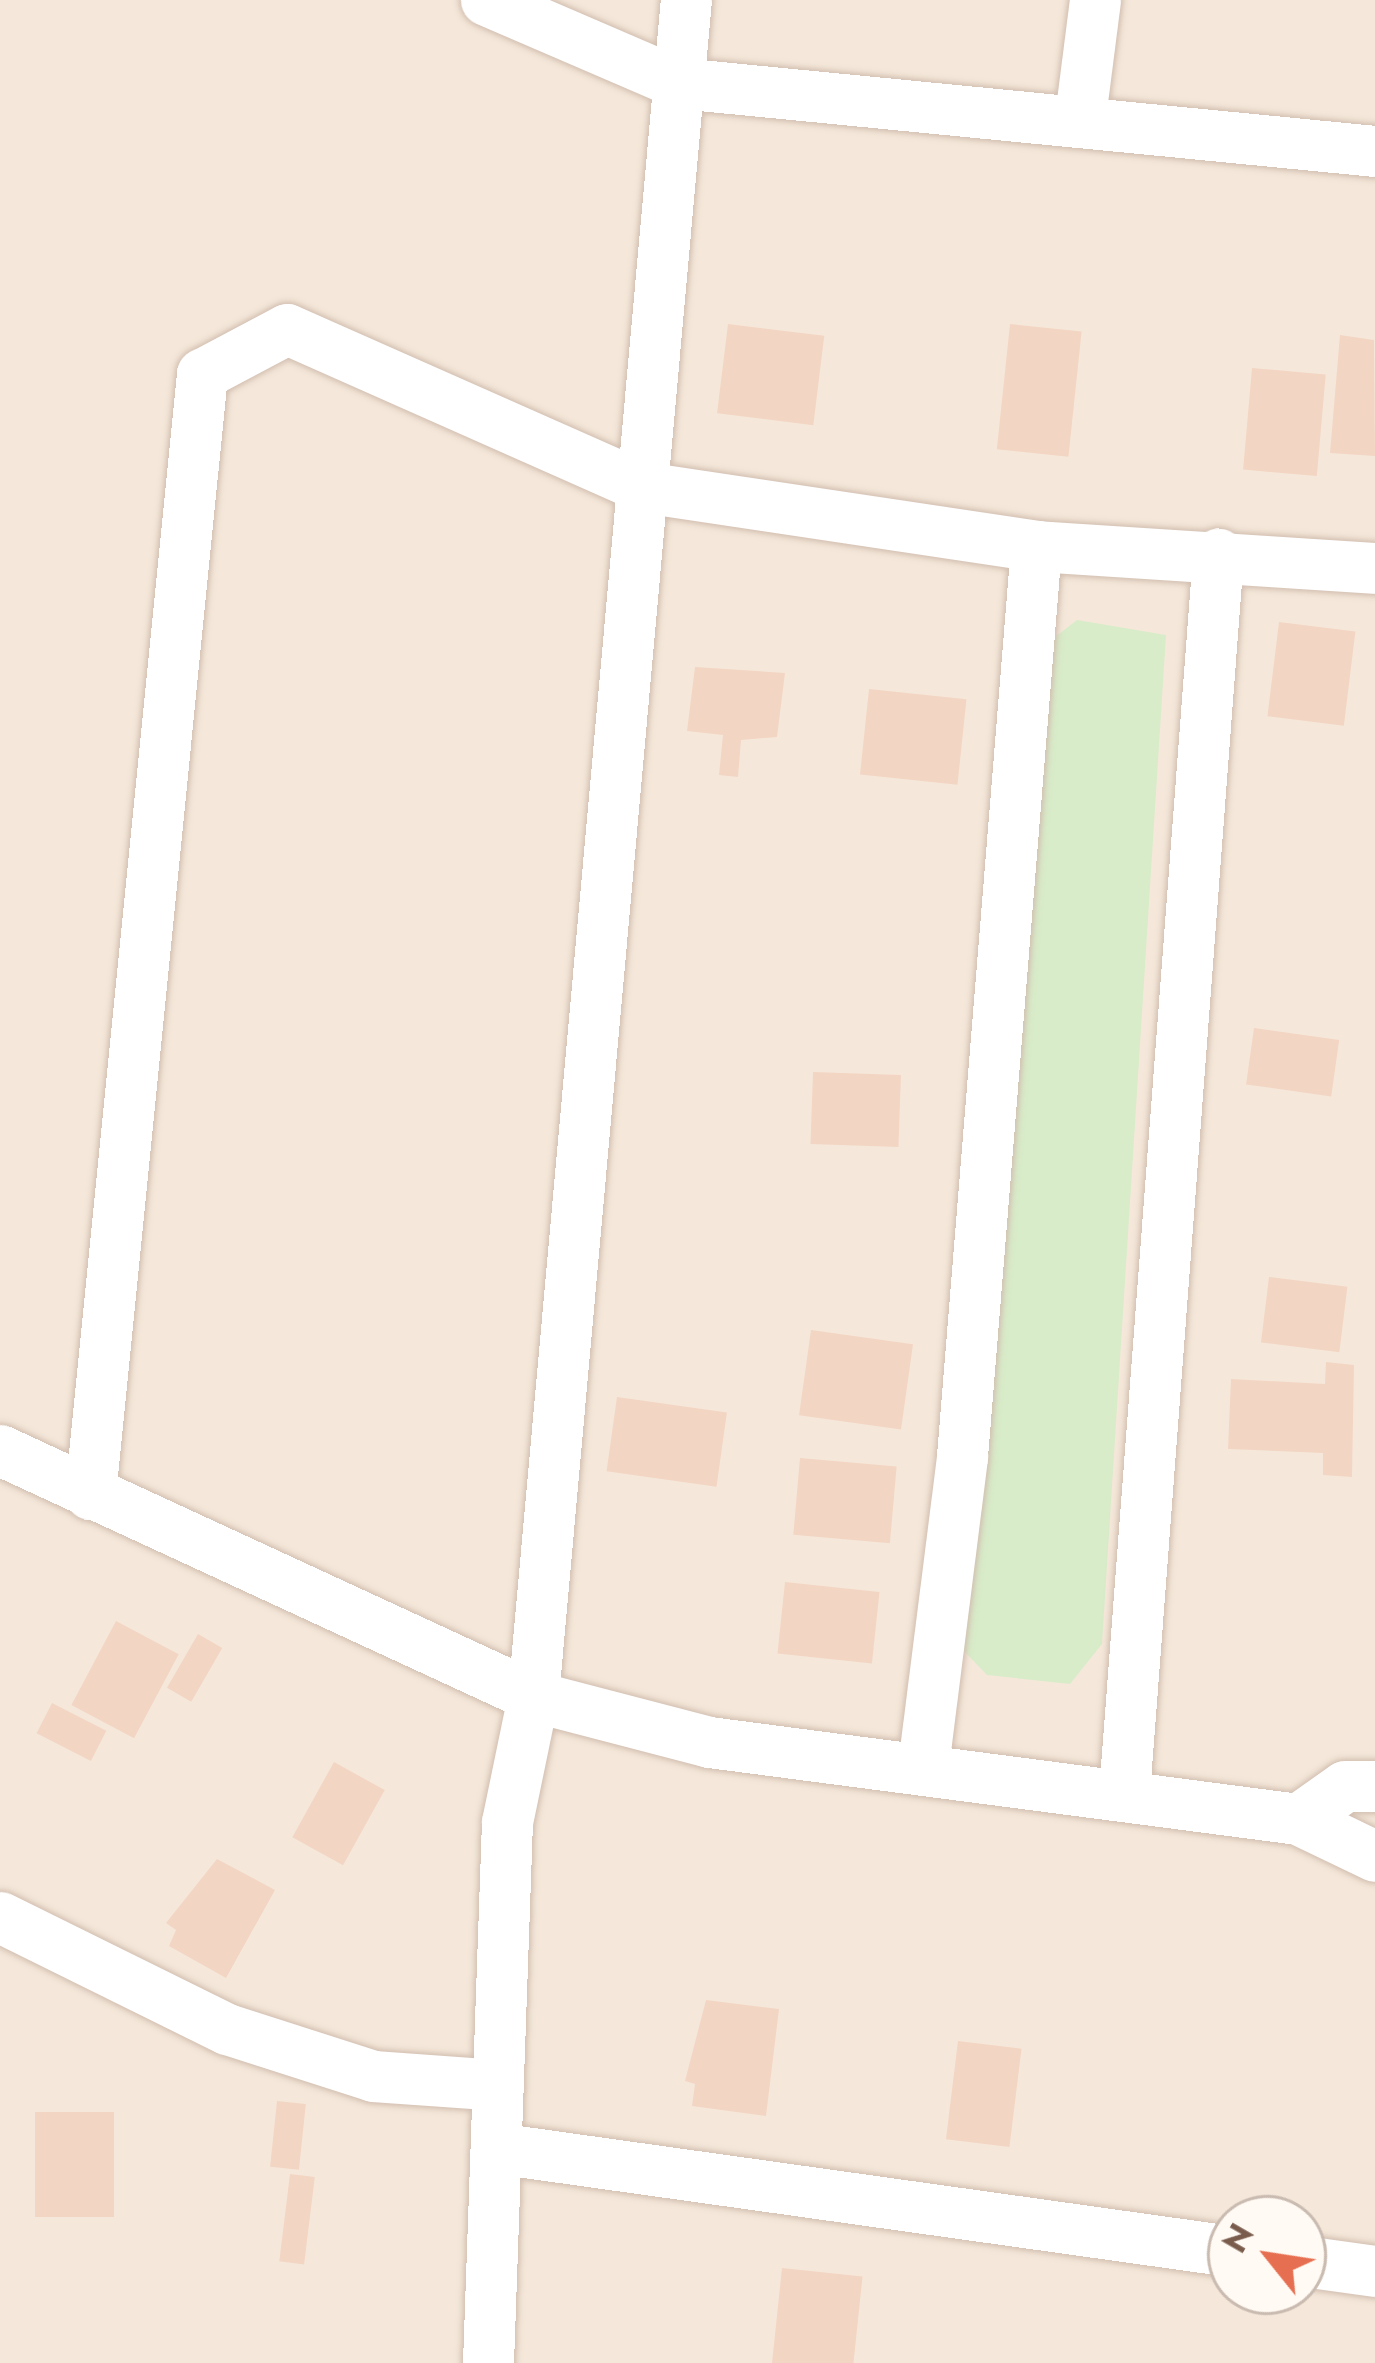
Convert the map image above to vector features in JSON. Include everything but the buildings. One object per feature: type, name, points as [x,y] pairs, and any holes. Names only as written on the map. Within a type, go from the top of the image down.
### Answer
[{"type":"street","points":[[487,0],[679,83],[1080,117],[1375,151]]},
{"type":"street","points":[[488,2363],[507,1822],[533,1696],[686,0]]},
{"type":"street","points":[[1080,117],[1095,0]]},
{"type":"street","points":[[90,1494],[202,374],[287,328],[643,487],[1036,546],[1218,554],[1375,568]]},
{"type":"street","points":[[923,1766],[962,1456],[1036,546]]},
{"type":"street","points":[[1124,1793],[1218,554]]},
{"type":"street","points":[[0,1450],[533,1696],[709,1742],[923,1766],[1298,1819],[1375,1856]]},
{"type":"street","points":[[1298,1819],[1345,1786],[1375,1786]]},
{"type":"street","points":[[0,1917],[227,2029],[373,2076],[498,2085]]},
{"type":"street","points":[[496,2148],[1207,2248]]},
{"type":"street","points":[[1327,2264],[1375,2271]]},
{"type":"shaded area","points":[[0,0],[1375,0],[1375,2363],[0,2363]]},
{"type":"green space","points":[[1077,620],[1166,635],[1102,1644],[1070,1684],[987,1675],[961,1648],[1051,640]]}]
